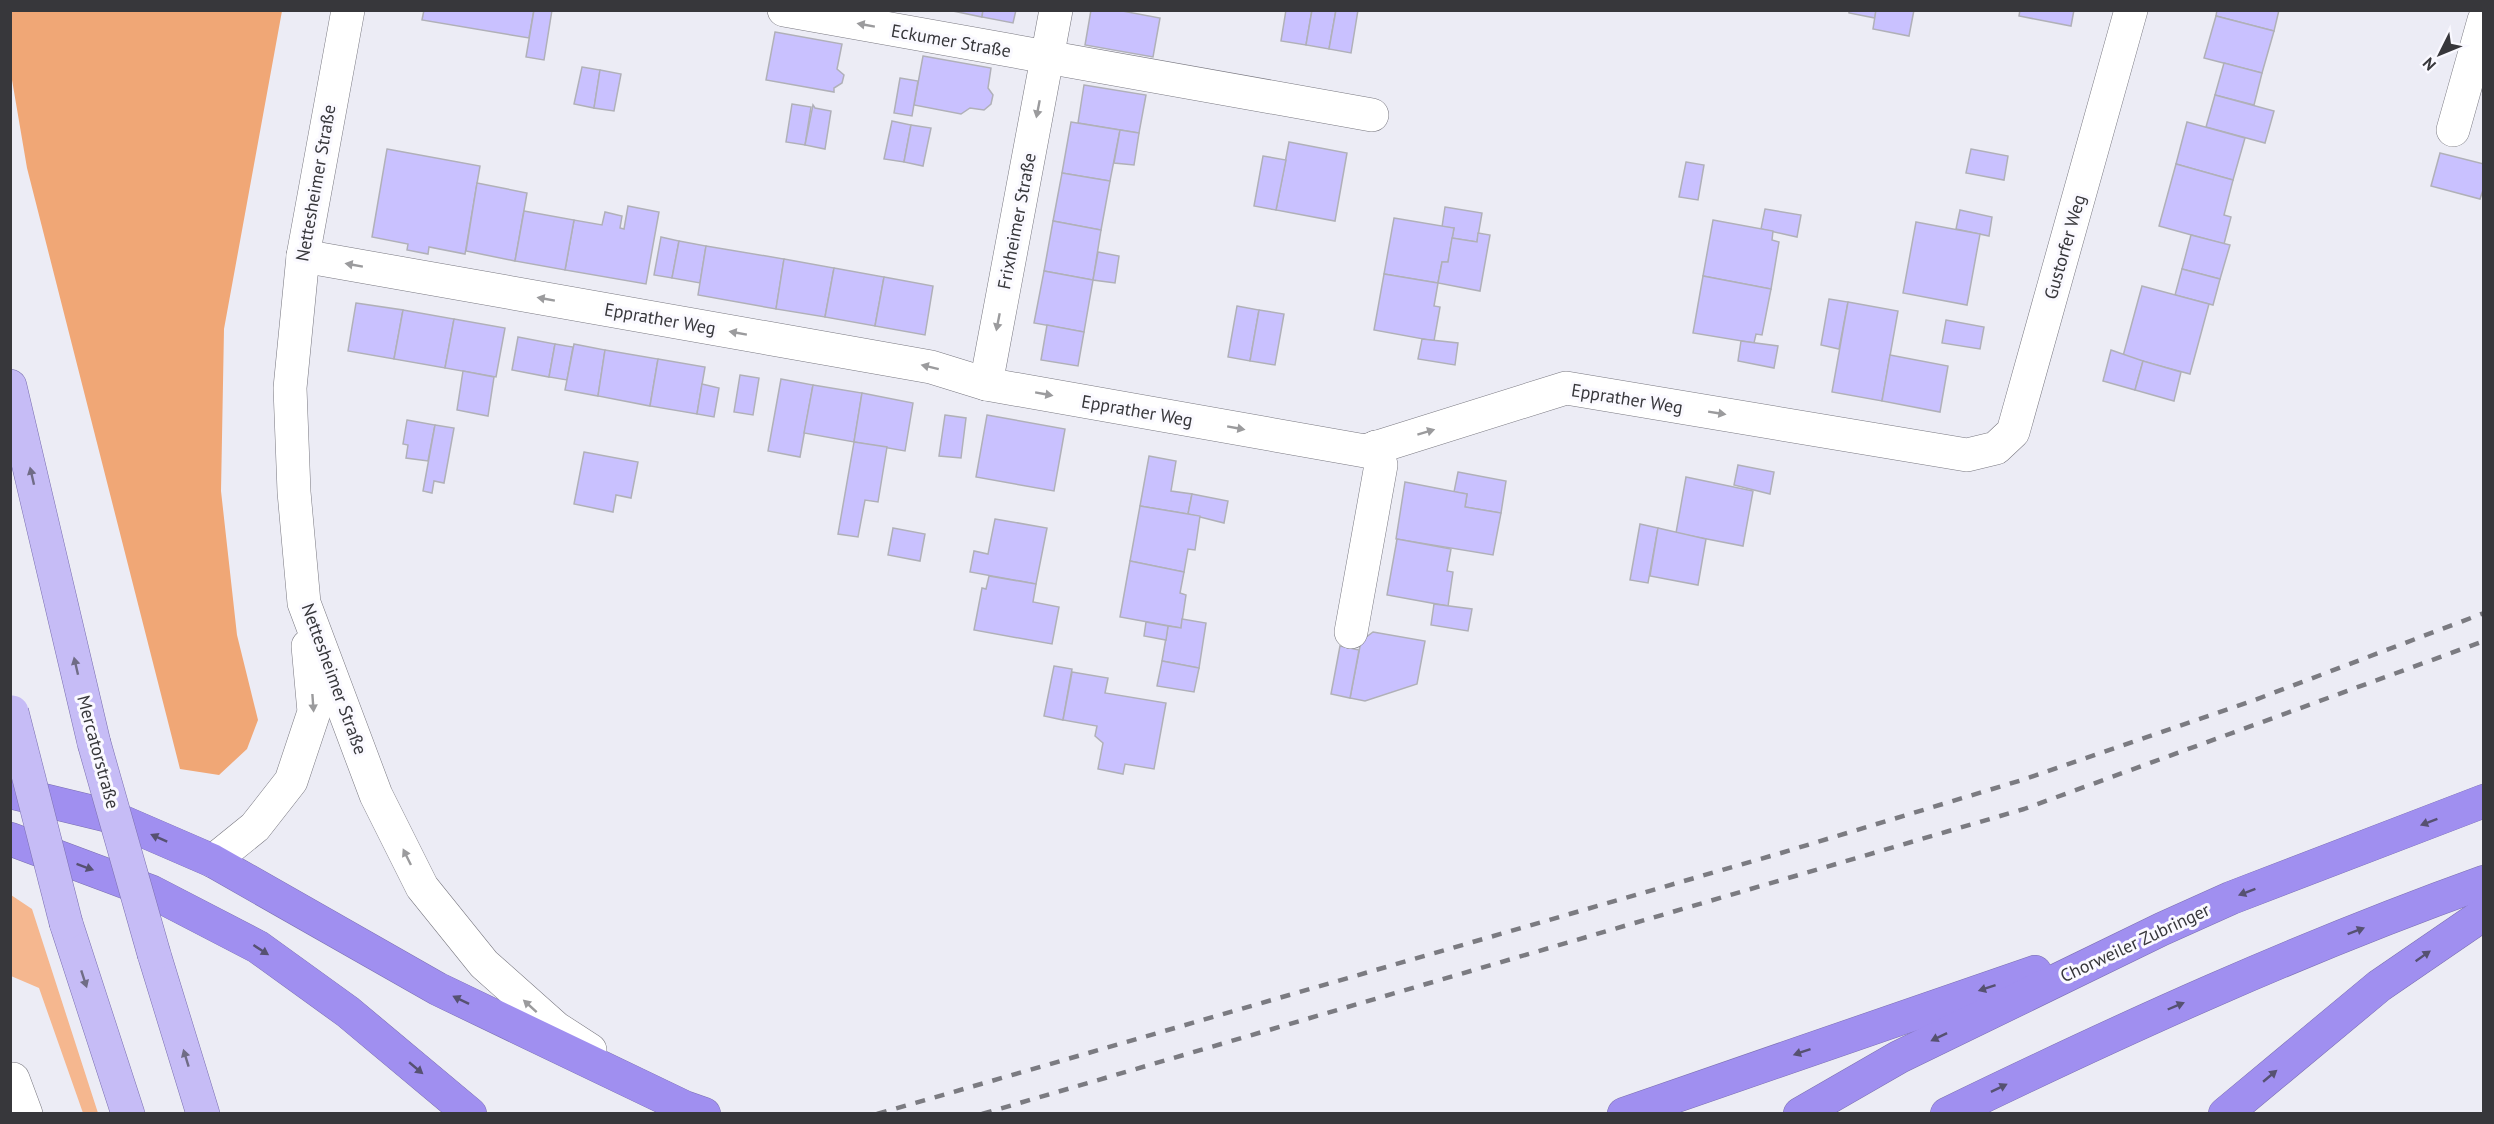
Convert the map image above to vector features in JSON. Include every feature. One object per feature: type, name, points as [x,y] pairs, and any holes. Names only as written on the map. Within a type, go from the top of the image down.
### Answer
[{"type":"highway","points":[[10,792],[109,816],[213,861],[438,989],[694,1110]]},
{"type":"highway","name":"Chorweiler Zubringer","points":[[1800,1113],[1899,1057],[2231,898],[2484,801]]},
{"type":"highway","points":[[10,839],[152,892],[258,947],[348,1012],[470,1113]]},
{"type":"highway","points":[[1947,1113],[2138,1022],[2316,947],[2484,882]]},
{"type":"highway","points":[[2224,1113],[2379,986],[2484,914]]},
{"type":"highway","points":[[1624,1113],[2162,930]]},
{"type":"main road","name":"Mercatorstraße","points":[[10,386],[94,743],[154,954],[203,1113]]},
{"type":"main road","points":[[11,708],[66,923],[128,1113]]},
{"type":"street","name":"Nettesheimer Straße","points":[[348,10],[303,256],[290,388],[294,492],[304,603],[376,795],[422,887],[484,964],[556,1028],[694,1110]]},
{"type":"street","name":"Eckumer Straße","points":[[784,10],[1047,58]]},
{"type":"street","name":"Frixheimer Straße","points":[[986,384],[1056,10]]},
{"type":"street","name":"Gustorfer Weg","points":[[1967,455],[1996,448],[2013,432],[2131,10]]},
{"type":"street","points":[[2453,130],[2484,20]]},
{"type":"street","points":[[1047,58],[1372,116]]},
{"type":"street","name":"Epprather Weg","points":[[303,256],[931,367],[986,384],[1365,451],[1566,388],[1967,455]]},
{"type":"street","points":[[1351,632],[1381,465],[1376,447]]},
{"type":"street","points":[[213,861],[255,827],[291,781],[314,712],[304,603]]},
{"type":"street","points":[[10,1080],[13,1079],[26,1113]]},
{"type":"shaded area","points":[[10,11],[282,11],[224,329],[221,491],[237,635],[258,720],[247,749],[219,775],[180,769],[27,168],[11,74]]},
{"type":"shaded area","points":[[11,895],[32,909],[98,1113],[83,1113],[39,988],[11,976]]},
{"type":"building","points":[[424,10],[534,10],[529,38],[422,20]]},
{"type":"building","points":[[534,10],[552,10],[544,60],[526,57]]},
{"type":"building","points":[[948,10],[983,10],[982,17]]},
{"type":"building","points":[[983,10],[1016,10],[1013,23],[982,17]]},
{"type":"building","points":[[1091,10],[1117,10],[1160,18],[1153,57],[1085,45]]},
{"type":"building","points":[[1286,10],[1312,10],[1306,45],[1281,41]]},
{"type":"building","points":[[1312,10],[1336,10],[1329,49],[1306,45]]},
{"type":"building","points":[[1336,10],[1358,10],[1351,53],[1329,49]]},
{"type":"building","points":[[1849,10],[1876,10],[1875,18],[1849,13]]},
{"type":"building","points":[[1876,10],[1914,10],[1909,36],[1873,29]]},
{"type":"building","points":[[2020,10],[2074,10],[2071,26],[2019,16]]},
{"type":"building","points":[[2217,10],[2279,10],[2274,31],[2216,16]]},
{"type":"building","points":[[2216,16],[2274,31],[2262,73],[2204,58]]},
{"type":"building","points":[[775,32],[842,44],[837,69],[844,75],[842,83],[834,88],[834,92],[766,80]]},
{"type":"building","points":[[923,56],[991,68],[988,88],[993,95],[991,104],[984,110],[970,108],[961,114],[914,105]]},
{"type":"building","points":[[2224,63],[2262,73],[2254,105],[2215,95]]},
{"type":"building","points":[[582,67],[600,70],[594,108],[574,104]]},
{"type":"building","points":[[600,70],[621,74],[614,111],[594,108]]},
{"type":"building","points":[[900,78],[918,81],[912,116],[894,113]]},
{"type":"building","points":[[1084,85],[1146,95],[1139,133],[1078,123]]},
{"type":"building","points":[[2215,95],[2274,111],[2265,143],[2206,127]]},
{"type":"building","points":[[792,104],[811,107],[805,145],[786,142]]},
{"type":"building","points":[[813,105],[815,108],[831,111],[825,149],[805,145]]},
{"type":"building","points":[[892,121],[911,125],[904,162],[884,159]]},
{"type":"building","points":[[1071,122],[1120,130],[1110,181],[1062,173]]},
{"type":"building","points":[[2187,122],[2245,138],[2233,180],[2176,164]]},
{"type":"building","points":[[911,125],[931,128],[923,166],[904,162]]},
{"type":"building","points":[[1120,130],[1139,133],[1134,165],[1114,163]]},
{"type":"building","points":[[1289,142],[1347,153],[1335,221],[1276,210]]},
{"type":"building","points":[[387,149],[480,166],[465,254],[429,247],[428,254],[407,250],[408,244],[372,237]]},
{"type":"building","points":[[1971,149],[2008,156],[2004,180],[1966,173]]},
{"type":"building","points":[[2440,153],[2484,164],[2484,187],[2480,199],[2431,186]]},
{"type":"building","points":[[1263,156],[1286,160],[1276,210],[1254,206]]},
{"type":"building","points":[[1686,162],[1704,165],[1698,200],[1679,197]]},
{"type":"building","points":[[2176,164],[2233,180],[2224,215],[2231,217],[2224,244],[2159,226]]},
{"type":"building","points":[[1062,173],[1110,181],[1101,230],[1053,221]]},
{"type":"building","points":[[477,183],[527,193],[515,261],[466,251]]},
{"type":"building","points":[[628,206],[659,212],[646,284],[565,270],[574,220],[602,225],[605,212],[622,216],[620,228],[624,229]]},
{"type":"building","points":[[1445,207],[1482,213],[1477,242],[1452,238],[1454,228],[1442,227]]},
{"type":"building","points":[[1765,209],[1801,215],[1797,237],[1761,229]]},
{"type":"building","points":[[1960,210],[1992,217],[1989,236],[1956,229]]},
{"type":"building","points":[[524,211],[574,220],[565,270],[515,261]]},
{"type":"building","points":[[1394,218],[1454,228],[1448,262],[1442,262],[1438,283],[1384,274]]},
{"type":"building","points":[[1713,220],[1773,231],[1772,240],[1779,242],[1771,289],[1703,276]]},
{"type":"building","points":[[1053,221],[1101,230],[1093,280],[1044,271]]},
{"type":"building","points":[[1916,222],[1980,234],[1967,305],[1903,293]]},
{"type":"building","points":[[1478,233],[1490,235],[1480,291],[1438,283],[1442,262],[1448,262],[1452,238],[1477,242]]},
{"type":"building","points":[[2191,235],[2230,245],[2220,279],[2182,269]]},
{"type":"building","points":[[661,237],[679,241],[672,278],[654,275]]},
{"type":"building","points":[[679,241],[706,246],[700,283],[672,278]]},
{"type":"building","points":[[706,246],[784,259],[776,309],[698,295]]},
{"type":"building","points":[[1098,252],[1119,256],[1115,283],[1093,280]]},
{"type":"building","points":[[784,259],[834,268],[825,317],[776,309]]},
{"type":"building","points":[[834,268],[884,277],[875,326],[825,317]]},
{"type":"building","points":[[2182,269],[2220,279],[2213,305],[2175,295]]},
{"type":"building","points":[[1044,271],[1093,280],[1084,332],[1034,323]]},
{"type":"building","points":[[1384,274],[1438,283],[1434,306],[1440,307],[1434,341],[1374,330]]},
{"type":"building","points":[[1703,276],[1771,289],[1762,335],[1756,334],[1754,343],[1693,333]]},
{"type":"building","points":[[884,277],[933,286],[925,335],[875,326]]},
{"type":"building","points":[[2142,286],[2209,304],[2190,374],[2123,356]]},
{"type":"building","points":[[1829,299],[1848,302],[1839,349],[1821,345]]},
{"type":"building","points":[[1848,302],[1898,311],[1882,401],[1832,392]]},
{"type":"building","points":[[356,303],[403,310],[394,359],[348,351]]},
{"type":"building","points":[[1237,306],[1259,310],[1250,361],[1228,357]]},
{"type":"building","points":[[403,310],[454,319],[445,368],[394,359]]},
{"type":"building","points":[[1259,310],[1284,314],[1275,365],[1250,361]]},
{"type":"building","points":[[454,319],[505,328],[496,377],[445,368]]},
{"type":"building","points":[[1946,320],[1984,327],[1980,349],[1942,343]]},
{"type":"building","points":[[1047,325],[1084,332],[1078,366],[1041,360]]},
{"type":"building","points":[[518,337],[555,344],[549,377],[512,370]]},
{"type":"building","points":[[1422,339],[1458,343],[1455,365],[1418,359]]},
{"type":"building","points":[[1741,341],[1778,346],[1774,368],[1738,361]]},
{"type":"building","points":[[555,344],[573,347],[567,380],[549,377]]},
{"type":"building","points":[[574,344],[605,350],[598,396],[565,390]]},
{"type":"building","points":[[605,350],[658,359],[650,406],[598,396]]},
{"type":"building","points":[[2111,350],[2143,361],[2135,390],[2103,381]]},
{"type":"building","points":[[1890,355],[1948,366],[1940,412],[1882,401]]},
{"type":"building","points":[[658,359],[705,367],[697,414],[650,406]]},
{"type":"building","points":[[2143,361],[2181,372],[2174,401],[2135,390]]},
{"type":"building","points":[[463,371],[494,377],[488,416],[457,410]]},
{"type":"building","points":[[740,375],[759,378],[753,415],[734,412]]},
{"type":"building","points":[[781,379],[813,385],[800,457],[768,451]]},
{"type":"building","points":[[702,384],[719,388],[714,417],[697,414]]},
{"type":"building","points":[[813,385],[862,393],[854,442],[804,433]]},
{"type":"building","points":[[862,393],[913,403],[905,451],[854,442]]},
{"type":"building","points":[[945,415],[966,418],[961,458],[939,456]]},
{"type":"building","points":[[987,415],[1065,429],[1054,491],[976,477]]},
{"type":"building","points":[[407,420],[435,425],[428,461],[406,458],[408,445],[403,444]]},
{"type":"building","points":[[435,425],[454,428],[444,483],[434,481],[432,493],[423,491]]},
{"type":"building","points":[[854,442],[887,447],[878,502],[865,500],[858,537],[838,534]]},
{"type":"building","points":[[584,452],[638,462],[631,498],[616,495],[613,512],[574,504]]},
{"type":"building","points":[[1149,456],[1176,461],[1171,491],[1192,494],[1188,514],[1140,506]]},
{"type":"building","points":[[1738,465],[1774,472],[1770,494],[1734,485]]},
{"type":"building","points":[[1458,472],[1506,481],[1501,513],[1465,507],[1467,494],[1454,492]]},
{"type":"building","points":[[1686,477],[1753,491],[1743,546],[1676,533]]},
{"type":"building","points":[[1405,482],[1467,494],[1465,507],[1501,513],[1493,555],[1396,539]]},
{"type":"building","points":[[1192,494],[1228,501],[1224,523],[1188,514]]},
{"type":"building","points":[[1140,506],[1200,516],[1195,550],[1188,549],[1184,572],[1130,561]]},
{"type":"building","points":[[995,519],[1047,528],[1036,584],[970,572],[974,551],[988,554]]},
{"type":"building","points":[[1640,524],[1658,528],[1648,583],[1630,580]]},
{"type":"building","points":[[893,528],[925,534],[920,561],[888,555]]},
{"type":"building","points":[[1658,528],[1706,539],[1698,585],[1650,576]]},
{"type":"building","points":[[1397,539],[1451,549],[1447,571],[1453,572],[1448,606],[1387,595]]},
{"type":"building","points":[[1130,561],[1184,572],[1180,593],[1186,595],[1181,628],[1120,617]]},
{"type":"building","points":[[989,576],[1036,584],[1033,602],[1059,607],[1052,644],[974,630],[982,588],[986,589]]},
{"type":"building","points":[[1434,604],[1472,609],[1468,631],[1431,625]]},
{"type":"building","points":[[1182,619],[1206,623],[1199,668],[1162,661],[1168,626],[1181,628]]},
{"type":"building","points":[[1146,622],[1168,626],[1166,640],[1144,636]]},
{"type":"building","points":[[1373,632],[1425,641],[1417,684],[1365,701],[1350,698],[1361,641]]},
{"type":"building","points":[[1340,646],[1359,650],[1350,698],[1331,694]]},
{"type":"building","points":[[1162,661],[1199,668],[1194,692],[1157,686]]},
{"type":"building","points":[[1054,666],[1072,669],[1063,720],[1044,716]]},
{"type":"building","points":[[1072,672],[1108,678],[1105,693],[1166,703],[1154,769],[1125,764],[1123,774],[1098,769],[1103,743],[1095,736],[1097,726],[1063,720]]},
{"type":"railway","points":[[877,1114],[1781,853],[2022,780],[2252,701],[2484,613]]},
{"type":"railway","points":[[982,1114],[2024,809],[2484,641]]}]
